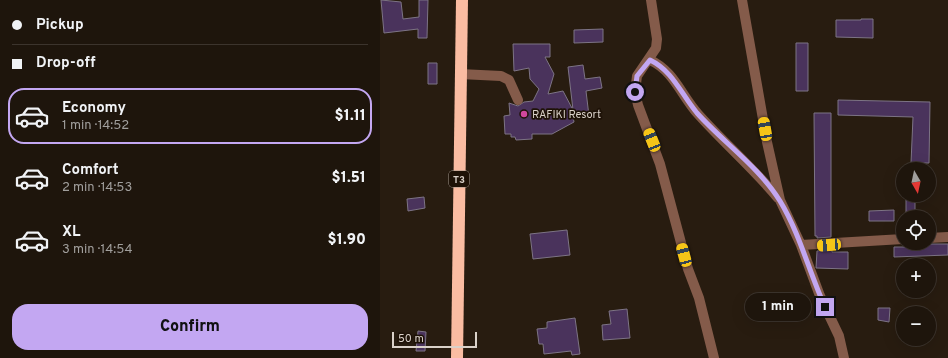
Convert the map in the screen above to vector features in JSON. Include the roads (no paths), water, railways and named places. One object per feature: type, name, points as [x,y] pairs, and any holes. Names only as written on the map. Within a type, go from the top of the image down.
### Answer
[{"type":"highway","name":"T3","points":[[457,358],[462,0]]},
{"type":"street","points":[[651,0],[658,38],[656,48],[650,60],[637,76],[635,92],[638,105],[660,164],[688,268],[699,298],[714,358]]},
{"type":"street","points":[[742,0],[767,142],[780,200],[801,245],[820,296],[839,336],[844,358]]},
{"type":"street","points":[[650,60],[667,71],[698,114],[758,175],[780,200]]},
{"type":"street","points":[[460,74],[501,76],[509,80],[518,100]]},
{"type":"street","points":[[936,238],[948,238]]},
{"type":"street","points":[[801,245],[896,239]]},
{"type":"place","name":"RAFIKI Resort","points":[[524,114]]}]
